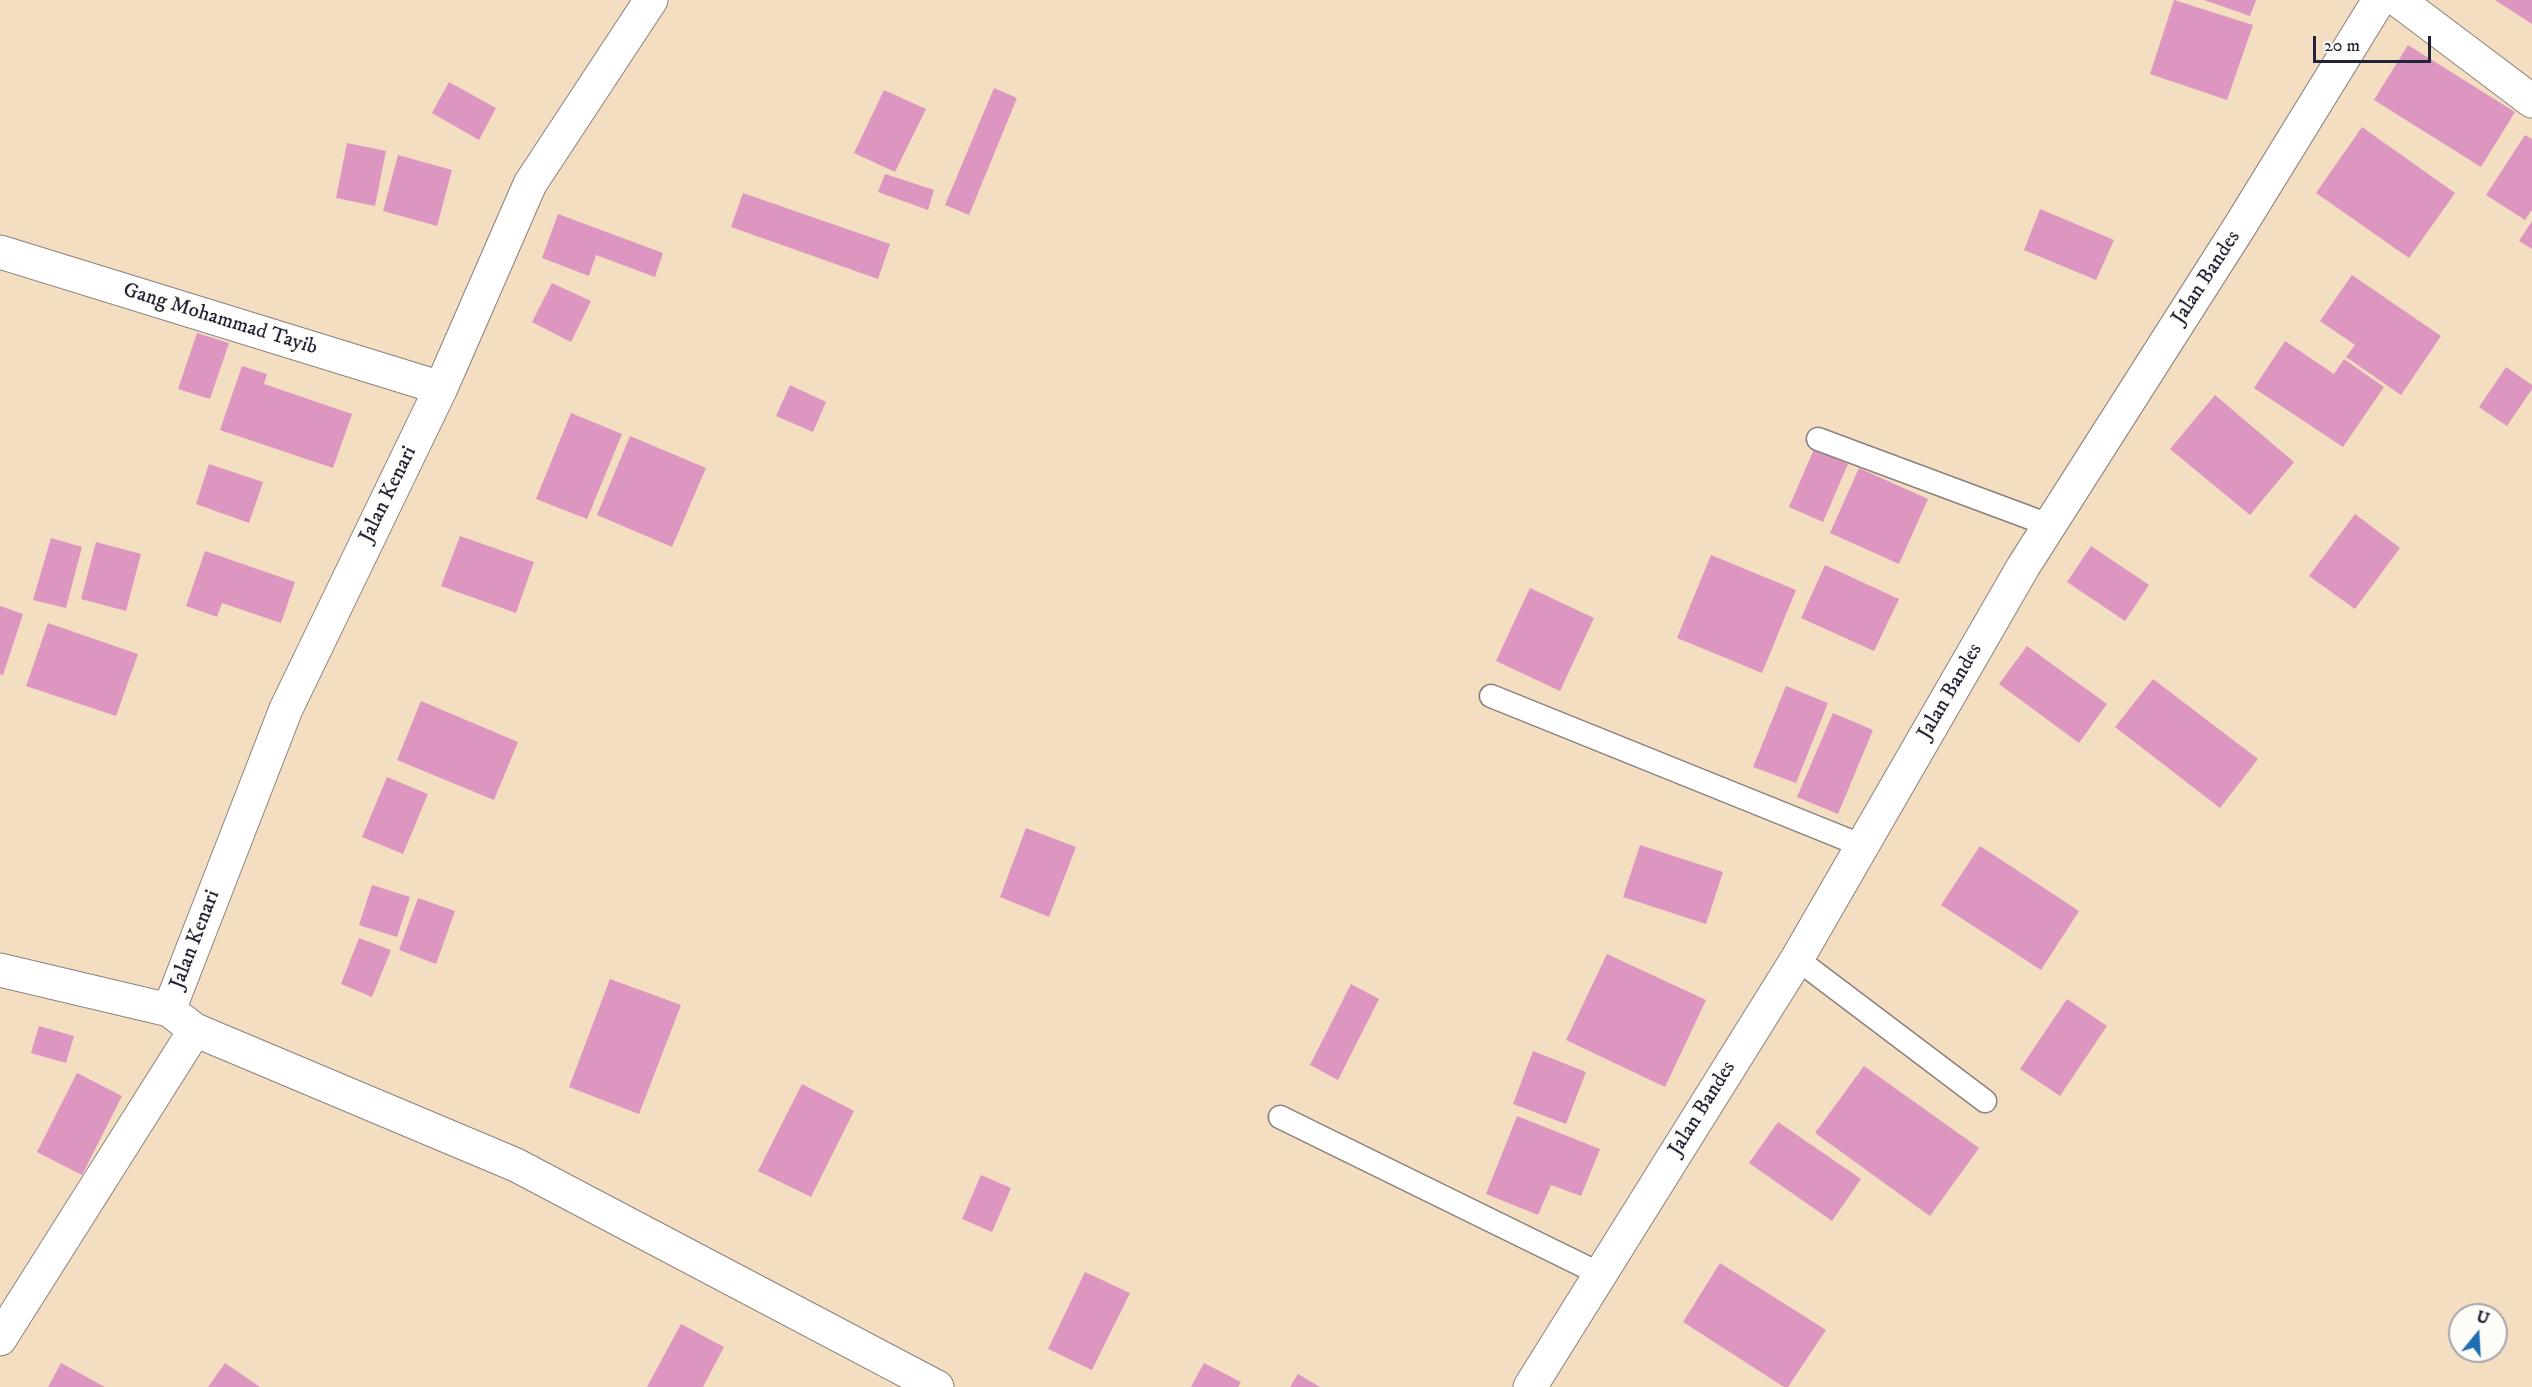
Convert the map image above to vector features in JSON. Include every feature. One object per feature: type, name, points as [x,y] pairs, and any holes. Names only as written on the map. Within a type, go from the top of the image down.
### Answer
[{"type":"street","name":"Jalan Kenari","points":[[169,1010],[286,709],[441,388],[530,184],[651,0]]},
{"type":"street","name":"Jalan Bandes","points":[[1530,1387],[1797,959],[2049,525],[2240,226],[2379,0]]},
{"type":"street","points":[[2398,0],[2532,101]]},
{"type":"street","name":"Gang Mohammad Tayib","points":[[0,252],[441,388]]},
{"type":"street","points":[[0,970],[169,1010],[195,1030],[516,1166],[937,1387]]},
{"type":"street","points":[[0,1339],[195,1030]]},
{"type":"lane","points":[[1818,439],[2049,525]]},
{"type":"lane","points":[[1491,696],[1863,846]]},
{"type":"lane","points":[[1797,959],[1985,1101]]},
{"type":"lane","points":[[1280,1117],[1600,1275]]},
{"type":"building","points":[[2174,0],[2253,25],[2227,100],[2150,74]]},
{"type":"building","points":[[2204,0],[2256,0],[2250,16]]},
{"type":"building","points":[[2495,0],[2532,0],[2532,24]]},
{"type":"building","points":[[2408,45],[2515,112],[2481,167],[2374,100]]},
{"type":"building","points":[[449,82],[496,108],[479,140],[432,113]]},
{"type":"building","points":[[994,88],[1017,98],[969,215],[945,205]]},
{"type":"building","points":[[884,90],[926,109],[895,172],[854,153]]},
{"type":"building","points":[[2362,127],[2455,193],[2409,258],[2316,193]]},
{"type":"building","points":[[2525,135],[2532,139],[2532,210],[2525,220],[2486,195]]},
{"type":"building","points":[[347,143],[386,151],[375,206],[336,198]]},
{"type":"building","points":[[398,155],[452,170],[437,226],[383,211]]},
{"type":"building","points":[[885,174],[934,190],[928,210],[878,192]]},
{"type":"building","points":[[743,193],[890,244],[878,279],[731,227]]},
{"type":"building","points":[[2040,209],[2114,240],[2096,280],[2024,250]]},
{"type":"building","points":[[558,214],[663,253],[655,277],[596,255],[589,276],[542,258]]},
{"type":"building","points":[[2532,221],[2532,249],[2519,241]]},
{"type":"building","points":[[2352,275],[2441,336],[2401,395],[2346,357],[2355,345],[2320,321]]},
{"type":"building","points":[[552,283],[591,301],[571,342],[532,322]]},
{"type":"building","points":[[197,333],[229,343],[210,399],[178,389]]},
{"type":"building","points":[[2285,341],[2334,374],[2344,359],[2384,387],[2343,447],[2254,388]]},
{"type":"building","points":[[242,366],[267,374],[264,384],[352,414],[333,468],[220,430]]},
{"type":"building","points":[[2506,367],[2532,385],[2532,389],[2507,426],[2479,407]]},
{"type":"building","points":[[790,385],[826,402],[813,432],[776,416]]},
{"type":"building","points":[[2215,395],[2294,462],[2250,515],[2170,449]]},
{"type":"building","points":[[571,413],[622,434],[587,519],[536,499]]},
{"type":"building","points":[[630,436],[706,468],[672,547],[597,515]]},
{"type":"building","points":[[1814,449],[1848,464],[1823,522],[1789,507]]},
{"type":"building","points":[[209,464],[263,482],[249,523],[196,504]]},
{"type":"building","points":[[1859,468],[1928,499],[1899,564],[1830,533]]},
{"type":"building","points":[[2355,514],[2400,548],[2355,609],[2309,576]]},
{"type":"building","points":[[460,536],[534,562],[516,613],[441,586]]},
{"type":"building","points":[[51,538],[82,547],[66,608],[33,600]]},
{"type":"building","points":[[96,542],[141,554],[126,611],[81,599]]},
{"type":"building","points":[[2091,546],[2149,585],[2125,621],[2067,582]]},
{"type":"building","points":[[205,551],[295,582],[281,623],[222,603],[217,617],[186,606]]},
{"type":"building","points":[[1711,555],[1796,590],[1762,673],[1677,638]]},
{"type":"building","points":[[1825,565],[1899,599],[1874,651],[1801,618]]},
{"type":"building","points":[[1530,588],[1594,618],[1560,691],[1496,661]]},
{"type":"building","points":[[0,606],[23,614],[3,675],[0,674]]},
{"type":"building","points":[[48,623],[138,654],[116,716],[26,686]]},
{"type":"building","points":[[2027,646],[2107,704],[2079,743],[1999,684]]},
{"type":"building","points":[[2153,679],[2258,759],[2220,808],[2115,727]]},
{"type":"building","points":[[1786,686],[1828,703],[1796,783],[1753,767]]},
{"type":"building","points":[[421,701],[518,742],[494,800],[397,760]]},
{"type":"building","points":[[1833,713],[1873,730],[1838,814],[1797,797]]},
{"type":"building","points":[[387,777],[428,794],[403,854],[362,837]]},
{"type":"building","points":[[1026,828],[1076,847],[1049,917],[1000,897]]},
{"type":"building","points":[[1640,845],[1723,872],[1706,924],[1623,897]]},
{"type":"building","points":[[1980,846],[2079,911],[2041,970],[1941,905]]},
{"type":"building","points":[[372,885],[410,897],[397,937],[359,925]]},
{"type":"building","points":[[418,898],[455,911],[436,964],[399,950]]},
{"type":"building","points":[[359,938],[391,950],[372,997],[341,984]]},
{"type":"building","points":[[1607,954],[1706,1000],[1665,1087],[1566,1040]]},
{"type":"building","points":[[610,979],[681,1005],[639,1114],[569,1087]]},
{"type":"building","points":[[1351,984],[1379,999],[1338,1080],[1310,1065]]},
{"type":"building","points":[[2067,999],[2107,1026],[2060,1096],[2020,1069]]},
{"type":"building","points":[[39,1026],[74,1036],[66,1063],[31,1053]]},
{"type":"building","points":[[1533,1051],[1586,1072],[1566,1124],[1513,1104]]},
{"type":"building","points":[[1864,1066],[1979,1148],[1930,1216],[1815,1133]]},
{"type":"building","points":[[77,1073],[122,1096],[82,1175],[37,1152]]},
{"type":"building","points":[[802,1084],[854,1111],[811,1197],[758,1171]]},
{"type":"building","points":[[1517,1116],[1600,1149],[1581,1196],[1551,1185],[1538,1215],[1486,1194]]},
{"type":"building","points":[[1778,1122],[1861,1179],[1832,1221],[1749,1163]]},
{"type":"building","points":[[981,1175],[1011,1188],[992,1232],[962,1219]]},
{"type":"building","points":[[1720,1263],[1826,1330],[1788,1387],[1784,1387],[1683,1322]]},
{"type":"building","points":[[1085,1272],[1130,1293],[1092,1370],[1048,1349]]},
{"type":"building","points":[[681,1324],[724,1347],[703,1387],[647,1387]]},
{"type":"building","points":[[61,1363],[105,1387],[48,1387]]},
{"type":"building","points":[[225,1363],[260,1387],[208,1387]]},
{"type":"building","points":[[1204,1363],[1241,1382],[1238,1387],[1191,1387]]},
{"type":"building","points":[[1298,1374],[1320,1387],[1290,1387]]}]
